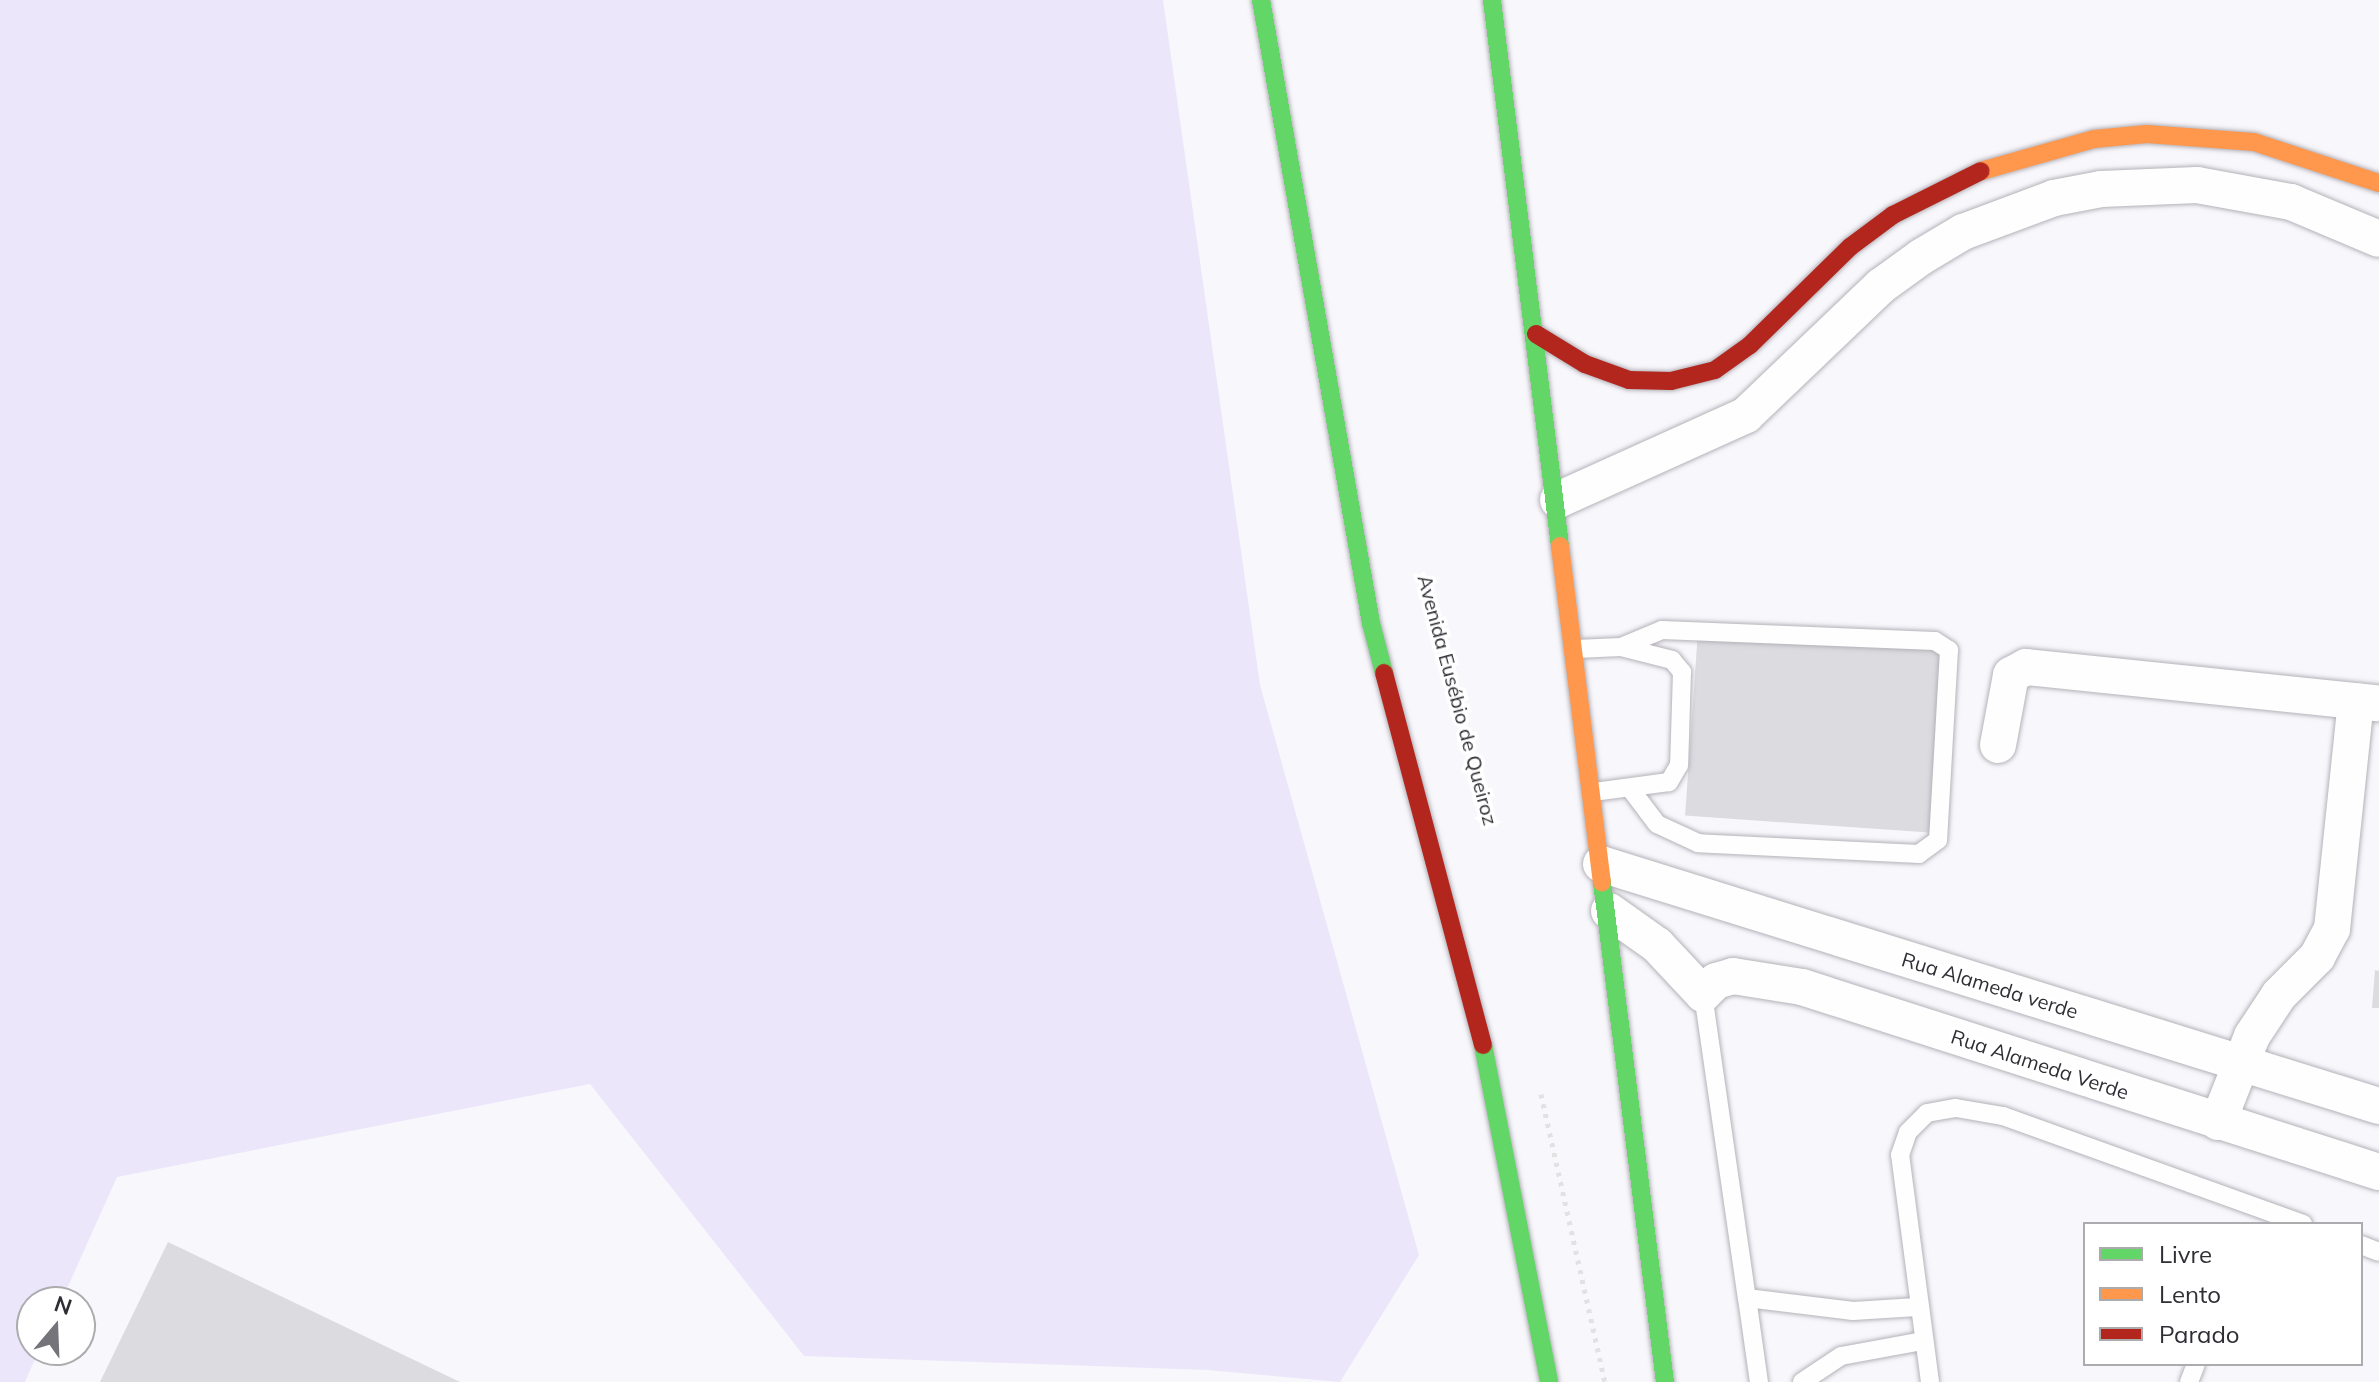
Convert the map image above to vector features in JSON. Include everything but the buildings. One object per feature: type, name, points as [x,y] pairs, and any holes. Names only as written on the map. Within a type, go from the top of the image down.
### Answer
[{"type":"main road","points":[[1261,0],[1371,623],[1484,1048],[1549,1382]]},
{"type":"main road","points":[[1492,0],[1558,500],[1665,1382]]},
{"type":"main road","points":[[1536,334],[1585,364],[1629,380],[1671,381],[1715,370],[1750,345],[1850,247],[1893,215],[1990,166],[2094,139],[2161,135],[2254,142],[2305,155],[2379,183]]},
{"type":"street","points":[[1558,500],[1746,415],[1881,286],[1921,257],[1963,232],[2043,202],[2101,189],[2197,185],[2291,202],[2379,239]]},
{"type":"street","points":[[1998,745],[2011,675],[2026,667],[2368,702],[2332,929],[2317,957],[2267,1009],[2238,1063],[2218,1122]]},
{"type":"street","name":"Rua Alameda verde","points":[[1601,864],[2379,1106]]},
{"type":"street","points":[[1609,911],[1657,945],[1703,994]]},
{"type":"street","name":"Rua Alameda Verde","points":[[1703,994],[1716,981],[1733,976],[1802,987],[2379,1172]]},
{"type":"lane","points":[[1621,647],[1662,630],[1935,641],[1949,650],[1938,840],[1919,854],[1698,843],[1657,824],[1632,791]]},
{"type":"lane","points":[[1576,649],[1621,647],[1672,660],[1682,672],[1679,765],[1669,782],[1632,791],[1593,792]]},
{"type":"lane","points":[[1703,994],[1759,1382]]},
{"type":"lane","points":[[1930,1382],[1917,1307],[1900,1155],[1908,1132],[1927,1113],[1956,1108],[2003,1116],[2298,1222]]},
{"type":"lane","points":[[2247,1222],[2252,1205]]},
{"type":"lane","points":[[1747,1298],[1853,1311],[1917,1307]]},
{"type":"lane","points":[[1802,1382],[1841,1356],[1923,1341]]},
{"type":"path","points":[[1538,1084],[1605,1382]]},
{"type":"shaded area","points":[[0,0],[1163,0],[1260,685],[1419,1255],[1340,1382],[1207,1370],[804,1356],[590,1084],[117,1177],[68,1286],[16,1286],[16,1366],[32,1366],[25,1382],[0,1382]]},
{"type":"traffic: fast","points":[[1261,0],[1371,623],[1384,673]]},
{"type":"traffic: fast","points":[[1492,0],[1560,546]]},
{"type":"traffic: fast","points":[[1602,882],[1665,1382]]},
{"type":"traffic: fast","points":[[1483,1045],[1549,1382]]},
{"type":"traffic: slow","points":[[1981,171],[2094,139],[2147,134],[2254,142],[2379,183]]},
{"type":"traffic: slow","points":[[1560,546],[1602,882]]},
{"type":"traffic: jam","points":[[1536,334],[1585,364],[1629,380],[1671,381],[1715,370],[1750,345],[1850,247],[1893,215],[1981,171]]},
{"type":"traffic: jam","points":[[1384,673],[1483,1045]]}]
